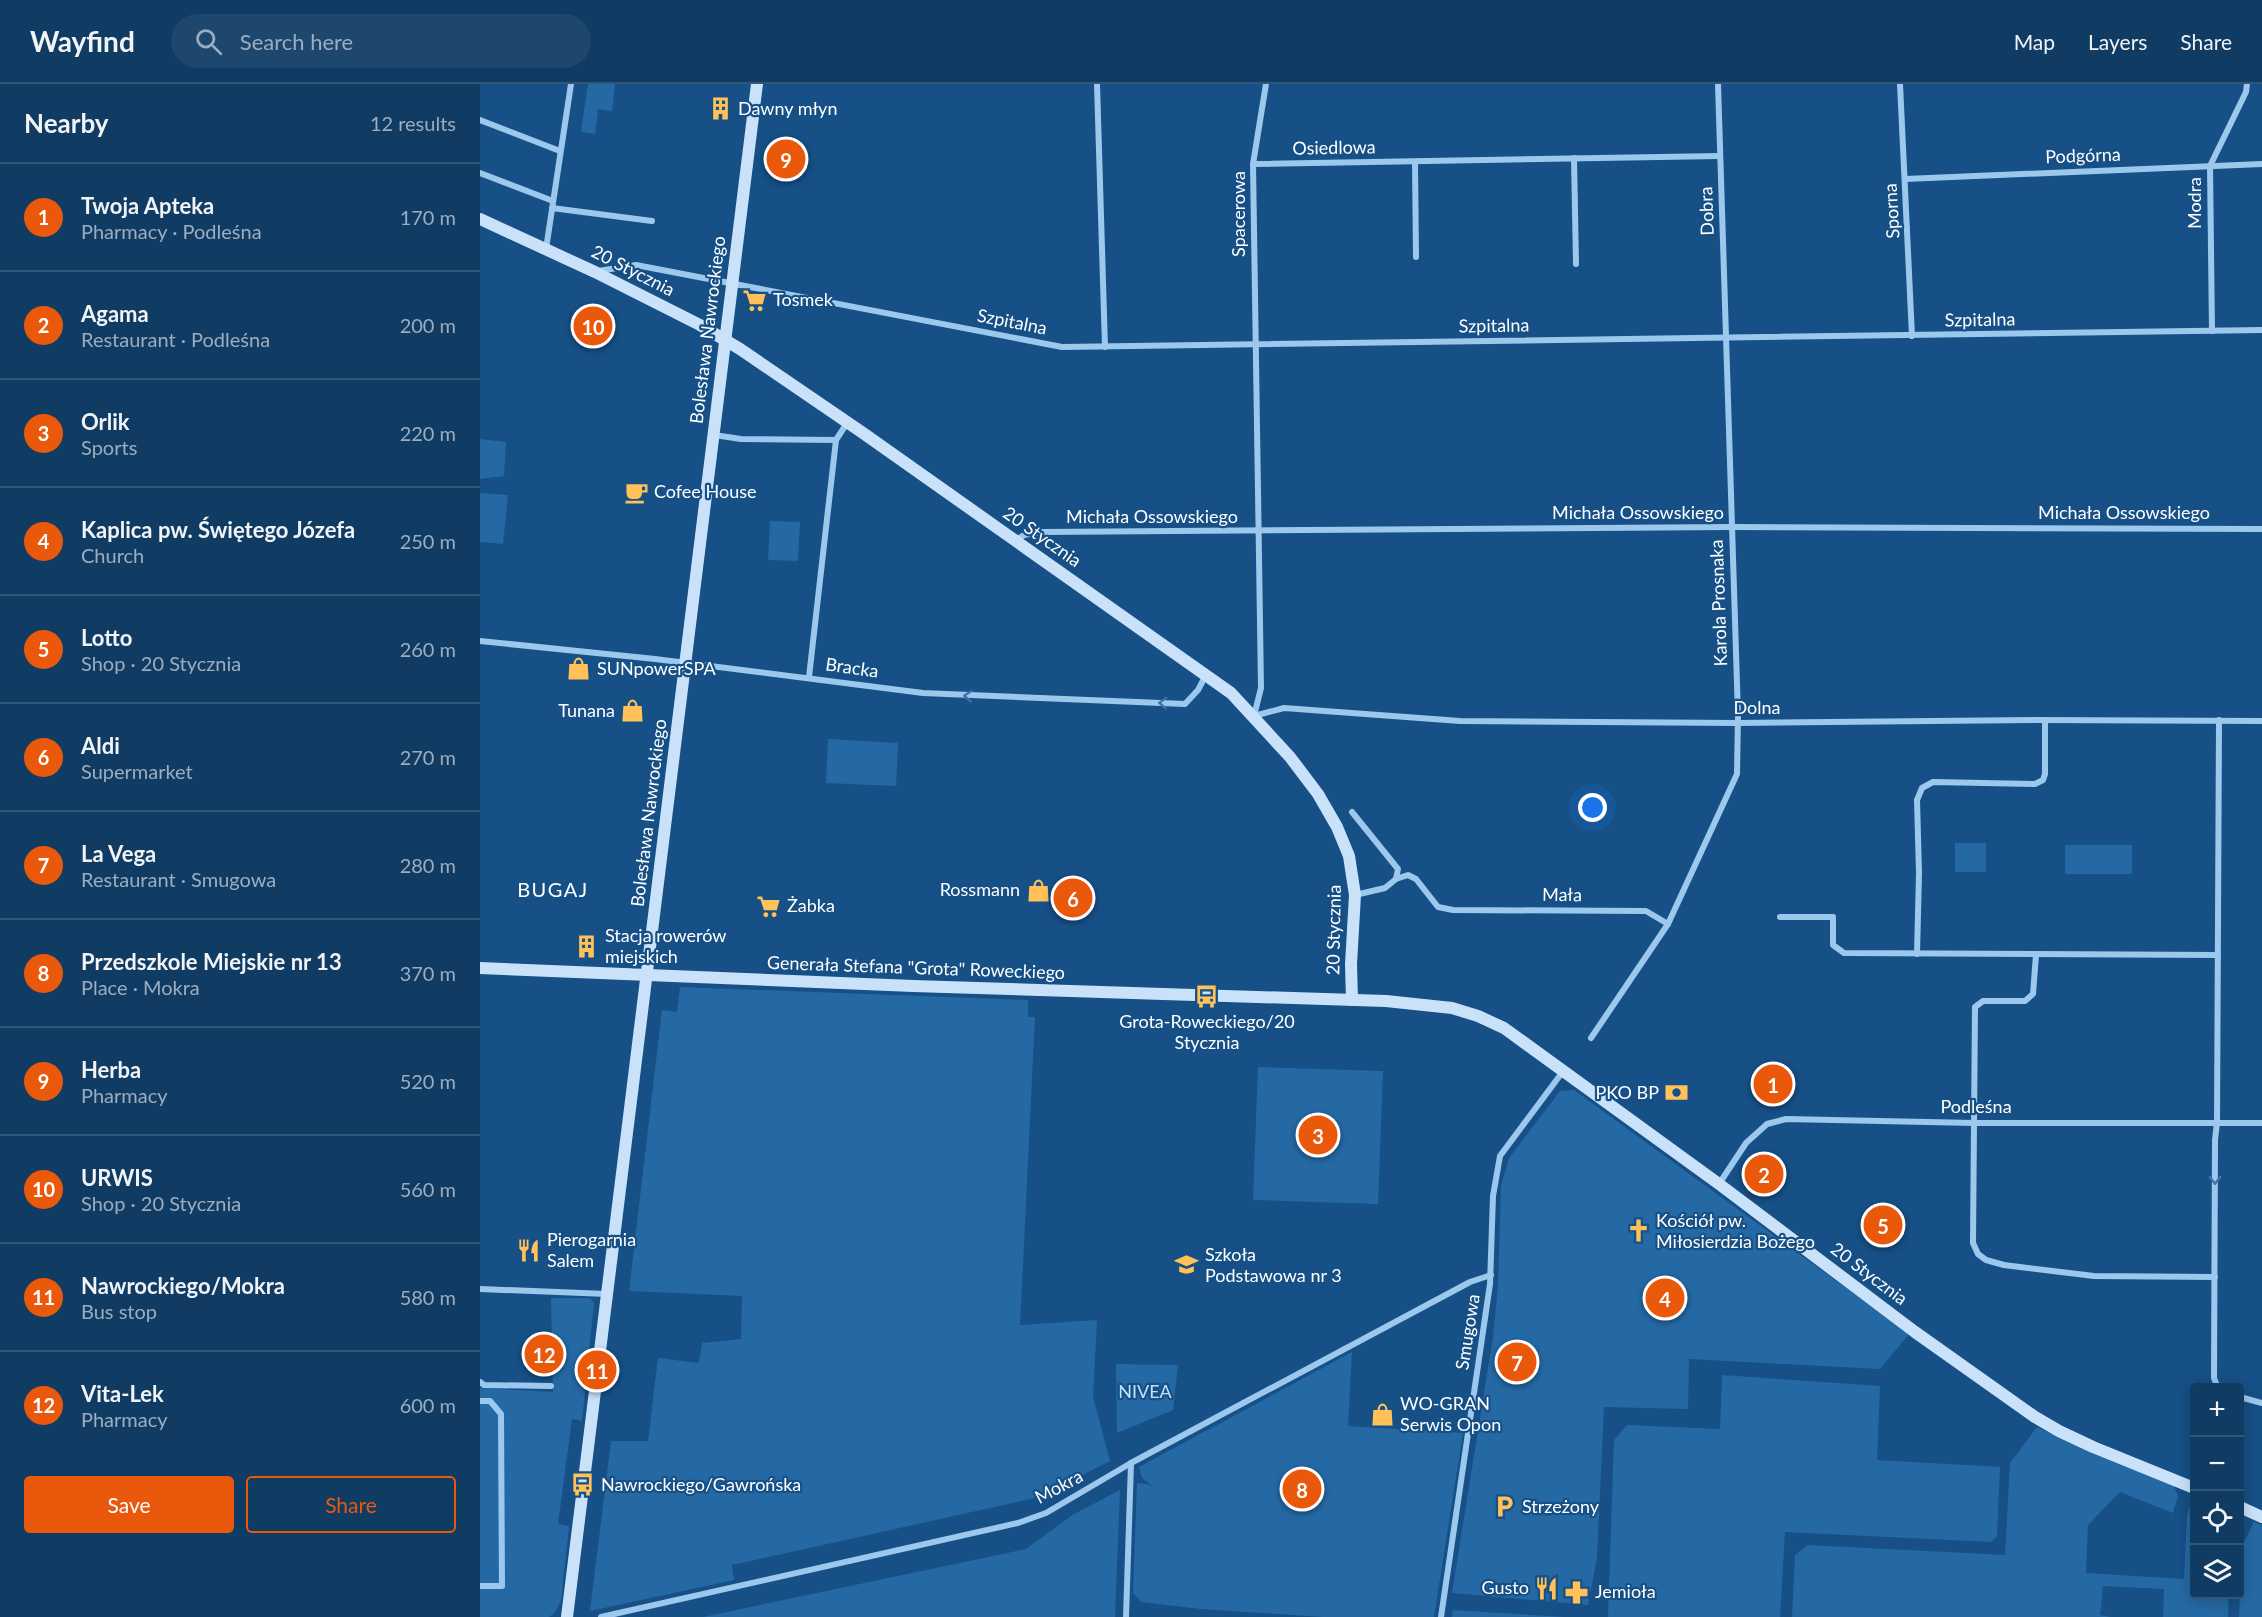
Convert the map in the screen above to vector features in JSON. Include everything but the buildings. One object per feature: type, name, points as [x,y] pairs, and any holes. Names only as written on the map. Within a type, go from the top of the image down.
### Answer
[{"type":"street","points":[[546,249],[571,84]]},
{"type":"street","name":"Bolesława Nawrockiego","points":[[567,1617],[756,84]]},
{"type":"street","points":[[1097,84],[1105,347]]},
{"type":"street","name":"Spacerowa","points":[[1254,716],[1261,688],[1253,164],[1266,84]]},
{"type":"street","name":"Dobra","points":[[1718,84],[1726,338]]},
{"type":"street","name":"Sporna","points":[[1900,84],[1912,336]]},
{"type":"street","name":"Modra","points":[[2212,331],[2210,166],[2246,92],[2247,84]]},
{"type":"street","points":[[480,120],[561,151]]},
{"type":"street","name":"Osiedlowa","points":[[1253,164],[1720,156]]},
{"type":"street","points":[[1574,158],[1576,264]]},
{"type":"street","points":[[1415,162],[1416,257]]},
{"type":"street","name":"Podgórna","points":[[1905,179],[2262,164]]},
{"type":"street","points":[[480,173],[553,204],[652,221]]},
{"type":"street","name":"20 Stycznia","points":[[480,219],[595,272],[725,340],[1231,693],[1290,757],[1318,794],[1337,827],[1349,856],[1355,895],[1351,964],[1352,1000],[1452,1008],[1478,1016],[1504,1028],[1719,1184],[1915,1332],[2035,1417],[2093,1447],[2190,1486]]},
{"type":"street","name":"Szpitalna","points":[[595,272],[636,265],[1062,347],[2262,330]]},
{"type":"street","name":"Karola Prosnaka","points":[[1726,338],[1738,723]]},
{"type":"street","points":[[809,677],[836,440],[847,423]]},
{"type":"street","points":[[714,435],[741,439],[836,440]]},
{"type":"street","name":"Michała Ossowskiego","points":[[1015,541],[1024,536],[1042,532],[1732,527],[2262,529]]},
{"type":"street","name":"Bracka","points":[[480,640],[809,677],[923,693],[1185,704],[1198,690],[1206,675]]},
{"type":"street","name":"Dolna","points":[[1254,716],[1284,708],[1460,721],[1738,723],[2045,720],[2262,721]]},
{"type":"street","points":[[1917,954],[1919,873],[1917,800],[1922,788],[1933,782],[2035,784],[2043,780],[2045,720]]},
{"type":"street","points":[[2216,1383],[2214,1378],[2215,1140],[2217,1123],[2219,720]]},
{"type":"street","points":[[1591,1038],[1668,924],[1737,774],[1738,723]]},
{"type":"street","points":[[1352,812],[1398,869],[1396,879],[1385,888],[1355,895]]},
{"type":"street","name":"Mała","points":[[1396,879],[1408,875],[1416,879],[1438,907],[1453,910],[1646,911],[1668,924]]},
{"type":"street","points":[[1780,917],[1833,917],[1833,945],[1844,953],[2218,955]]},
{"type":"street","points":[[2037,955],[2033,994],[2025,1001],[1983,1001],[1975,1006],[1973,1243],[1978,1254],[1986,1260],[2004,1265],[2094,1276],[2215,1277]]},
{"type":"street","name":"Generała Stefana \"Grota\" Roweckiego","points":[[480,968],[923,987],[1352,1000]]},
{"type":"street","name":"Smugowa","points":[[1441,1617],[1491,1275],[1493,1196],[1500,1156],[1564,1070]]},
{"type":"street","name":"Podleśna","points":[[1719,1184],[1746,1143],[1767,1124],[1786,1119],[1974,1123],[2262,1123]]},
{"type":"street","name":"Mokra","points":[[601,1617],[1018,1523],[1046,1513],[1131,1463],[1470,1282],[1491,1275]]},
{"type":"street","points":[[480,1289],[607,1294]]},
{"type":"street","points":[[480,1382],[484,1385],[551,1386]]},
{"type":"street","points":[[2244,1398],[2262,1403]]},
{"type":"street","points":[[480,1401],[490,1401],[501,1414],[502,1586],[480,1586]]},
{"type":"street","points":[[1126,1617],[1131,1463]]},
{"type":"street","points":[[2244,1510],[2262,1517]]},
{"type":"green space","points":[[588,84],[615,84],[612,111],[598,109],[595,134],[581,132]]},
{"type":"green space","points":[[480,439],[506,442],[504,476],[480,479]]},
{"type":"green space","points":[[480,493],[508,495],[503,544],[480,542]]},
{"type":"green space","points":[[770,521],[800,522],[798,561],[768,560]]},
{"type":"green space","points":[[828,739],[898,743],[896,786],[826,783]]},
{"type":"green space","points":[[1955,843],[1986,843],[1986,872],[1955,872]]},
{"type":"green space","points":[[2065,845],[2132,845],[2132,874],[2065,874]]},
{"type":"green space","points":[[680,987],[1028,1000],[1028,1017],[1035,1017],[1020,1325],[1097,1320],[1093,1397],[1110,1461],[1040,1497],[732,1565],[734,1580],[590,1611],[611,1441],[648,1441],[658,1358],[699,1363],[702,1343],[741,1339],[742,1296],[629,1291],[662,1010],[677,1012]]},
{"type":"green space","points":[[1258,1067],[1383,1071],[1378,1204],[1253,1200]]},
{"type":"green space","points":[[1574,1090],[1909,1334],[1880,1369],[1689,1359],[1688,1409],[1604,1407],[1597,1558],[1588,1605],[1452,1593],[1493,1337],[1498,1286],[1501,1186],[1509,1158],[1560,1091]]},
{"type":"green space","points":[[551,1298],[590,1298],[594,1303],[582,1421],[572,1419],[558,1524],[569,1526],[561,1601],[549,1617],[480,1617],[480,1388],[553,1392]]},
{"type":"green space","points":[[1352,1352],[1348,1426],[1463,1433],[1434,1617],[1323,1617],[1201,1609],[1141,1602],[1133,1593],[1137,1483],[1154,1487],[1142,1478],[1139,1467]]},
{"type":"green space","name":"NIVEA","points":[[1116,1364],[1178,1365],[1173,1410],[1117,1433]]},
{"type":"green space","points":[[1722,1375],[1880,1386],[1877,1460],[2000,1467],[1997,1536],[1991,1542],[1785,1532],[1780,1617],[1608,1617],[1614,1440],[1627,1425],[1720,1429]]},
{"type":"green space","points":[[2037,1427],[2094,1454],[2174,1486],[2178,1496],[2173,1513],[2120,1492],[2088,1525],[2086,1573],[2184,1579],[2187,1516],[2190,1506],[2190,1599],[2229,1599],[2228,1617],[2163,1617],[2164,1589],[2103,1586],[2100,1615],[2111,1617],[1792,1617],[1795,1555],[1808,1545],[2005,1555],[2010,1463]]},
{"type":"green space","points":[[1120,1490],[1115,1617],[703,1617],[1026,1549],[1074,1514]]},
{"type":"green space","points":[[2254,1522],[2262,1525],[2262,1617],[2239,1617],[2240,1599],[2244,1599],[2244,1542]]},
{"type":"green space","points":[[1453,1610],[1564,1617],[1452,1617]]},
{"type":"place","name":"Dawny młyn","points":[[720,109]]},
{"type":"place","name":"Herba","points":[[786,159]]},
{"type":"place","name":"Tosmek","points":[[755,300]]},
{"type":"place","name":"URWIS","points":[[593,326]]},
{"type":"place","name":"Cofee House","points":[[636,492]]},
{"type":"place","name":"SUNpowerSPA","points":[[579,669]]},
{"type":"place","name":"Tunana","points":[[633,711]]},
{"type":"place","name":"Rossmann","points":[[1038,890]]},
{"type":"place","name":"Aldi","points":[[1073,898]]},
{"type":"place","name":"Żabka","points":[[769,906]]},
{"type":"place","name":"Stacja rowerów miejskich","points":[[587,946]]},
{"type":"place","name":"Grota-Roweckiego/20 Stycznia","points":[[1207,996]]},
{"type":"place","name":"Twoja Apteka","points":[[1773,1084]]},
{"type":"place","name":"PKO BP","points":[[1677,1093]]},
{"type":"place","name":"Orlik","points":[[1318,1135]]},
{"type":"place","name":"Agama","points":[[1764,1174]]},
{"type":"place","name":"Lotto","points":[[1883,1225]]},
{"type":"place","name":"Kościół pw. Miłosierdzia Bożego","points":[[1638,1231]]},
{"type":"place","name":"Pierogarnia Salem","points":[[529,1250]]},
{"type":"place","name":"Szkoła Podstawowa nr 3","points":[[1187,1265]]},
{"type":"place","name":"Kaplica pw. Świętego Józefa","points":[[1665,1298]]},
{"type":"place","name":"Vita-Lek","points":[[544,1354]]},
{"type":"place","name":"La Vega","points":[[1517,1362]]},
{"type":"place","name":"Nawrockiego/Mokra","points":[[597,1370]]},
{"type":"place","name":"WO-GRAN Serwis Opon","points":[[1382,1414]]},
{"type":"place","name":"Nawrockiego/Gawrońska","points":[[583,1485]]},
{"type":"place","name":"Przedszkole Miejskie nr 13","points":[[1302,1489]]},
{"type":"place","name":"Strzeżony","points":[[1504,1507]]},
{"type":"place","name":"Gusto","points":[[1547,1588]]},
{"type":"place","name":"Jemioła","points":[[1577,1592]]},
{"type":"district","name":"BUGAJ","points":[[553,890]]}]
